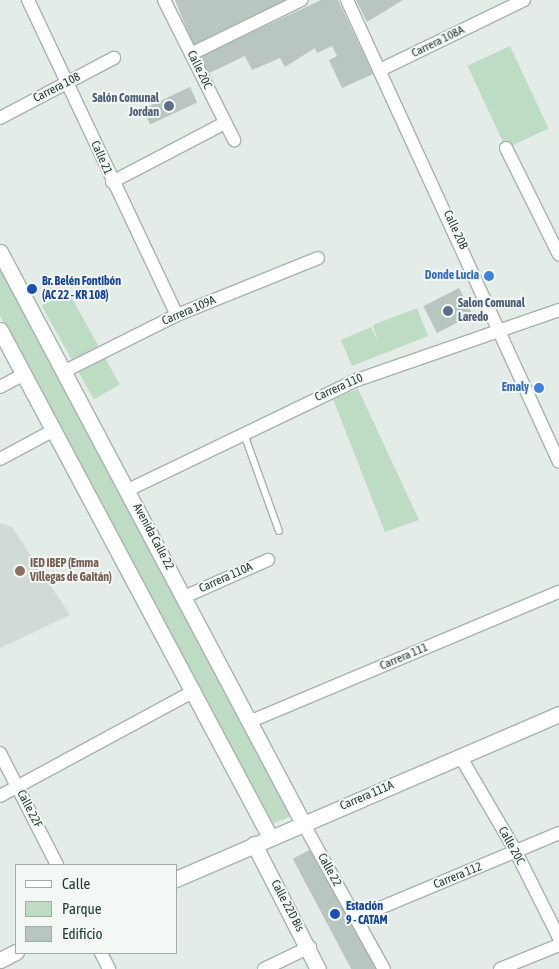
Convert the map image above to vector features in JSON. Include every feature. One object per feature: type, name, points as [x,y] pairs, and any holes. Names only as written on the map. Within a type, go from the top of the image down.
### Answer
[{"type":"street","name":"Calle 21","points":[[28,0],[112,182],[177,315]]},
{"type":"street","name":"Calle 20C","points":[[164,0],[234,140]]},
{"type":"street","points":[[191,54],[301,0]]},
{"type":"street","name":"Calle 20B","points":[[348,0],[559,462]]},
{"type":"street","name":"Carrera 108A","points":[[380,70],[524,0]]},
{"type":"street","name":"Carrera 108","points":[[0,118],[114,58]]},
{"type":"street","points":[[112,182],[225,123]]},
{"type":"street","points":[[506,148],[559,255]]},
{"type":"street","name":"Avenida Calle 22","points":[[0,252],[128,490],[303,823]]},
{"type":"street","name":"Carrera 109A","points":[[63,372],[177,315],[318,258]]},
{"type":"street","name":"Carrera 110","points":[[128,490],[356,380],[499,329],[559,310]]},
{"type":"street","points":[[0,330],[194,691],[270,837]]},
{"type":"street","points":[[0,387],[24,374]]},
{"type":"street","points":[[0,459],[54,430]]},
{"type":"street","name":"Carrera 110A","points":[[184,597],[268,560]]},
{"type":"street","name":"Carrera 111","points":[[249,722],[559,592]]},
{"type":"street","points":[[0,796],[194,691]]},
{"type":"street","name":"Carrera 111A","points":[[178,878],[559,714]]},
{"type":"street","name":"Calle 22F","points":[[0,753],[56,864]]},
{"type":"street","name":"Calle 20C","points":[[460,756],[516,852],[559,938]]},
{"type":"street","name":"Calle 22","points":[[303,823],[384,969]]},
{"type":"street","name":"Carrera 112","points":[[356,918],[559,833]]},
{"type":"street","name":"Calle 22D Bis","points":[[254,844],[310,947],[318,969]]},
{"type":"street","points":[[500,969],[559,945]]},
{"type":"street","points":[[264,969],[310,947]]},
{"type":"street","points":[[0,960],[15,952]]},
{"type":"street","points":[[102,954],[109,969]]},
{"type":"lane","points":[[244,434],[279,530]]},
{"type":"shaded area","name":"IED IBEP (Emma Villegas de Gaitán)","points":[[0,523],[12,527],[70,615],[0,648]]},
{"type":"green space","points":[[510,46],[548,128],[506,148],[467,66]]},
{"type":"green space","points":[[0,265],[291,816],[272,824],[0,316]]},
{"type":"green space","points":[[68,291],[120,385],[94,399],[42,306]]},
{"type":"green space","points":[[417,308],[428,336],[352,366],[341,340],[371,327],[378,342],[373,325]]},
{"type":"green space","points":[[358,389],[419,520],[385,532],[333,399]]},
{"type":"building","points":[[175,0],[292,0],[194,47]]},
{"type":"building","points":[[321,0],[338,0],[373,74],[342,88],[329,60],[337,56],[332,46],[317,53],[315,48],[285,67],[280,58],[252,70],[245,56],[207,74],[199,57]]},
{"type":"building","points":[[356,0],[403,0],[367,22]]},
{"type":"building","name":"Salón Comunal Jordan","points":[[190,87],[197,102],[150,124],[143,109]]},
{"type":"building","name":"Salon Comunal Laredo","points":[[459,288],[473,315],[437,333],[423,306]]},
{"type":"building","name":"Estación 9 - CATAM","points":[[313,848],[377,969],[351,969],[293,859]]},
{"type":"place","name":"Salón Comunal Jordan","points":[[169,106]]},
{"type":"place","name":"Donde Lucia","points":[[489,276]]},
{"type":"place","name":"Br. Belén Fontibón (AC 22 - KR 108)","points":[[32,289]]},
{"type":"place","name":"Salon Comunal Laredo","points":[[448,311]]},
{"type":"place","name":"Emaly","points":[[539,388]]},
{"type":"place","name":"IED IBEP (Emma Villegas de Gaitán)","points":[[20,571]]},
{"type":"place","name":"Estación 9 - CATAM","points":[[335,914]]}]
